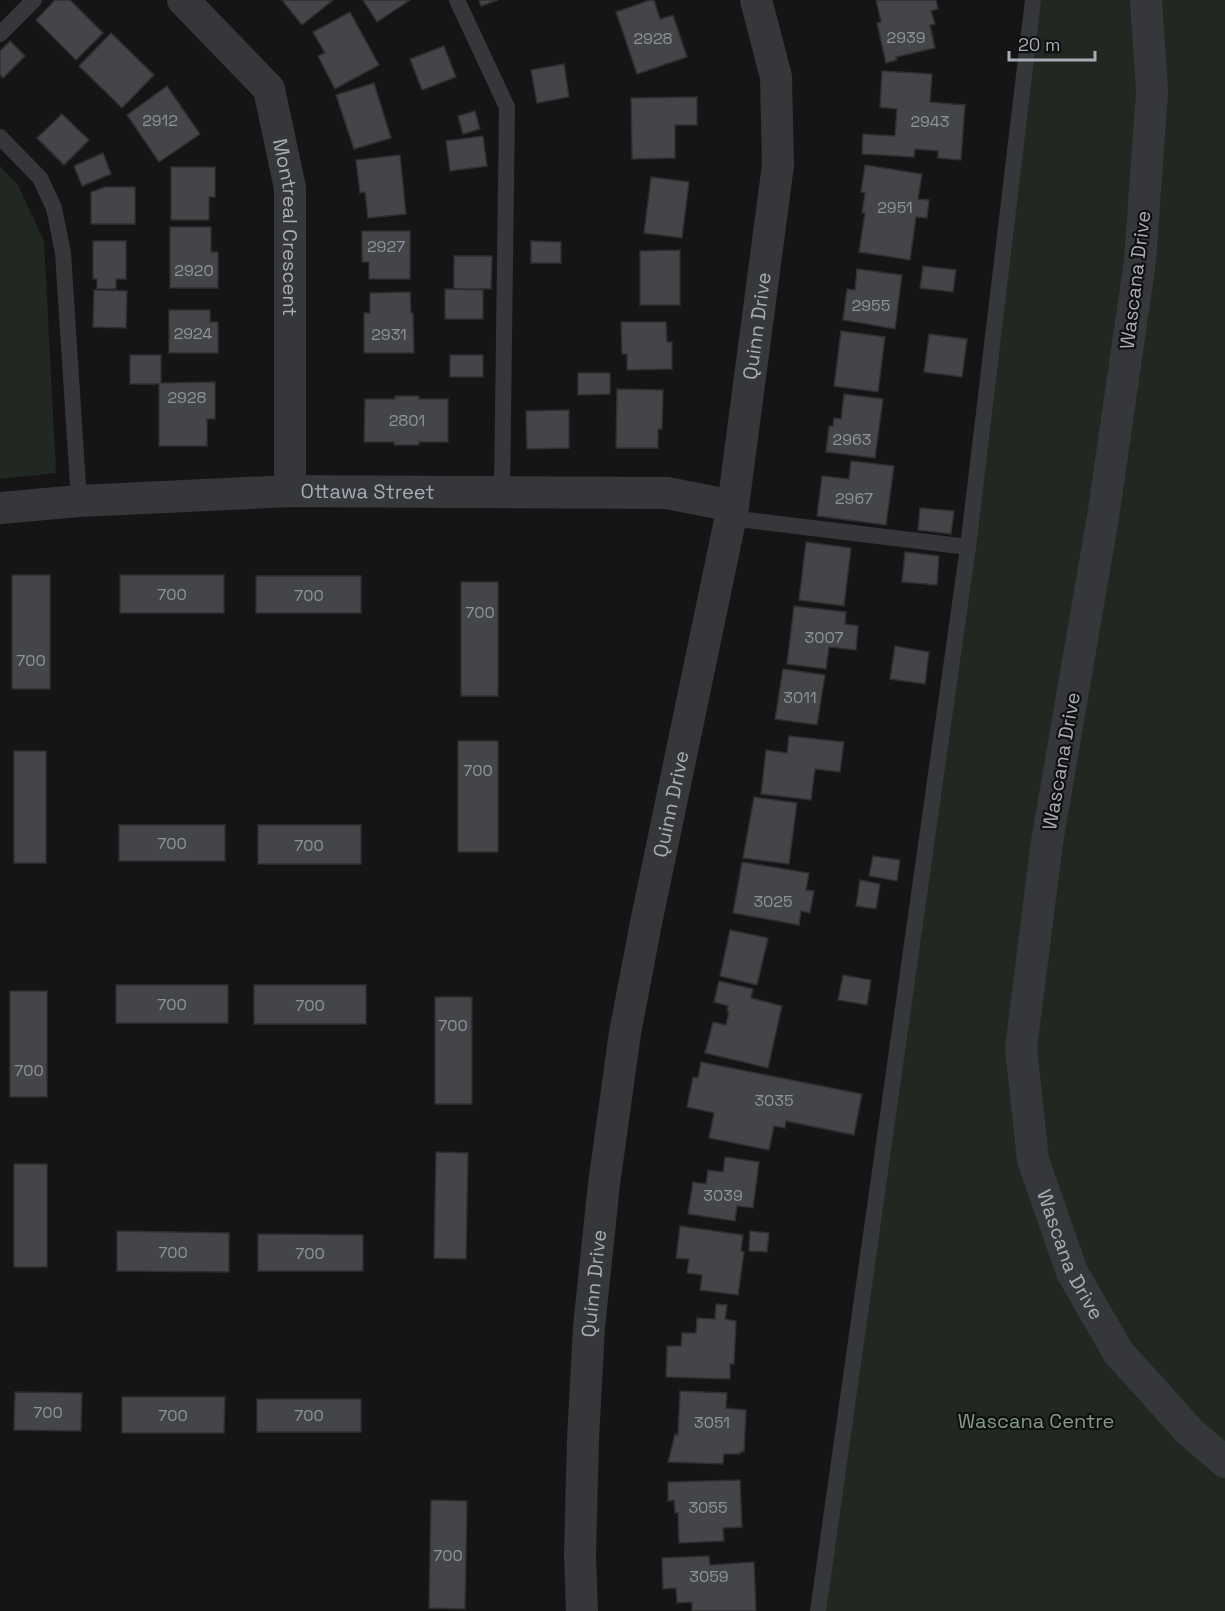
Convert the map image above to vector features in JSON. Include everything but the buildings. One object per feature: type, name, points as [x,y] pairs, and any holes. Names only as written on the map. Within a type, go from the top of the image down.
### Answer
[{"type":"street","name":"Montreal Crescent","points":[[183,0],[269,88],[290,188],[290,491]]},
{"type":"street","name":"Quinn Drive","points":[[582,1611],[580,1554],[587,1361],[604,1184],[625,1034],[731,512],[778,165],[776,77],[756,0]]},
{"type":"street","name":"Wascana Drive","points":[[1146,0],[1152,92],[1140,261],[1103,517],[1047,842],[1022,1048],[1033,1160],[1071,1272],[1118,1352],[1189,1431],[1225,1462]]},
{"type":"street","name":"Ottawa Street","points":[[0,508],[79,501],[290,491],[502,492],[667,493],[731,512]]},
{"type":"lane","points":[[0,34],[33,0]]},
{"type":"lane","points":[[457,0],[507,107],[502,492]]},
{"type":"lane","points":[[818,1611],[968,547],[1034,0]]},
{"type":"lane","points":[[0,137],[40,178],[54,208],[63,253],[79,501]]},
{"type":"lane","points":[[731,512],[968,547]]},
{"type":"green space","name":"Wascana Centre","points":[[1033,0],[1225,0],[1225,1611],[818,1611]]},
{"type":"green space","points":[[0,166],[18,185],[44,241],[56,473],[0,479]]}]
